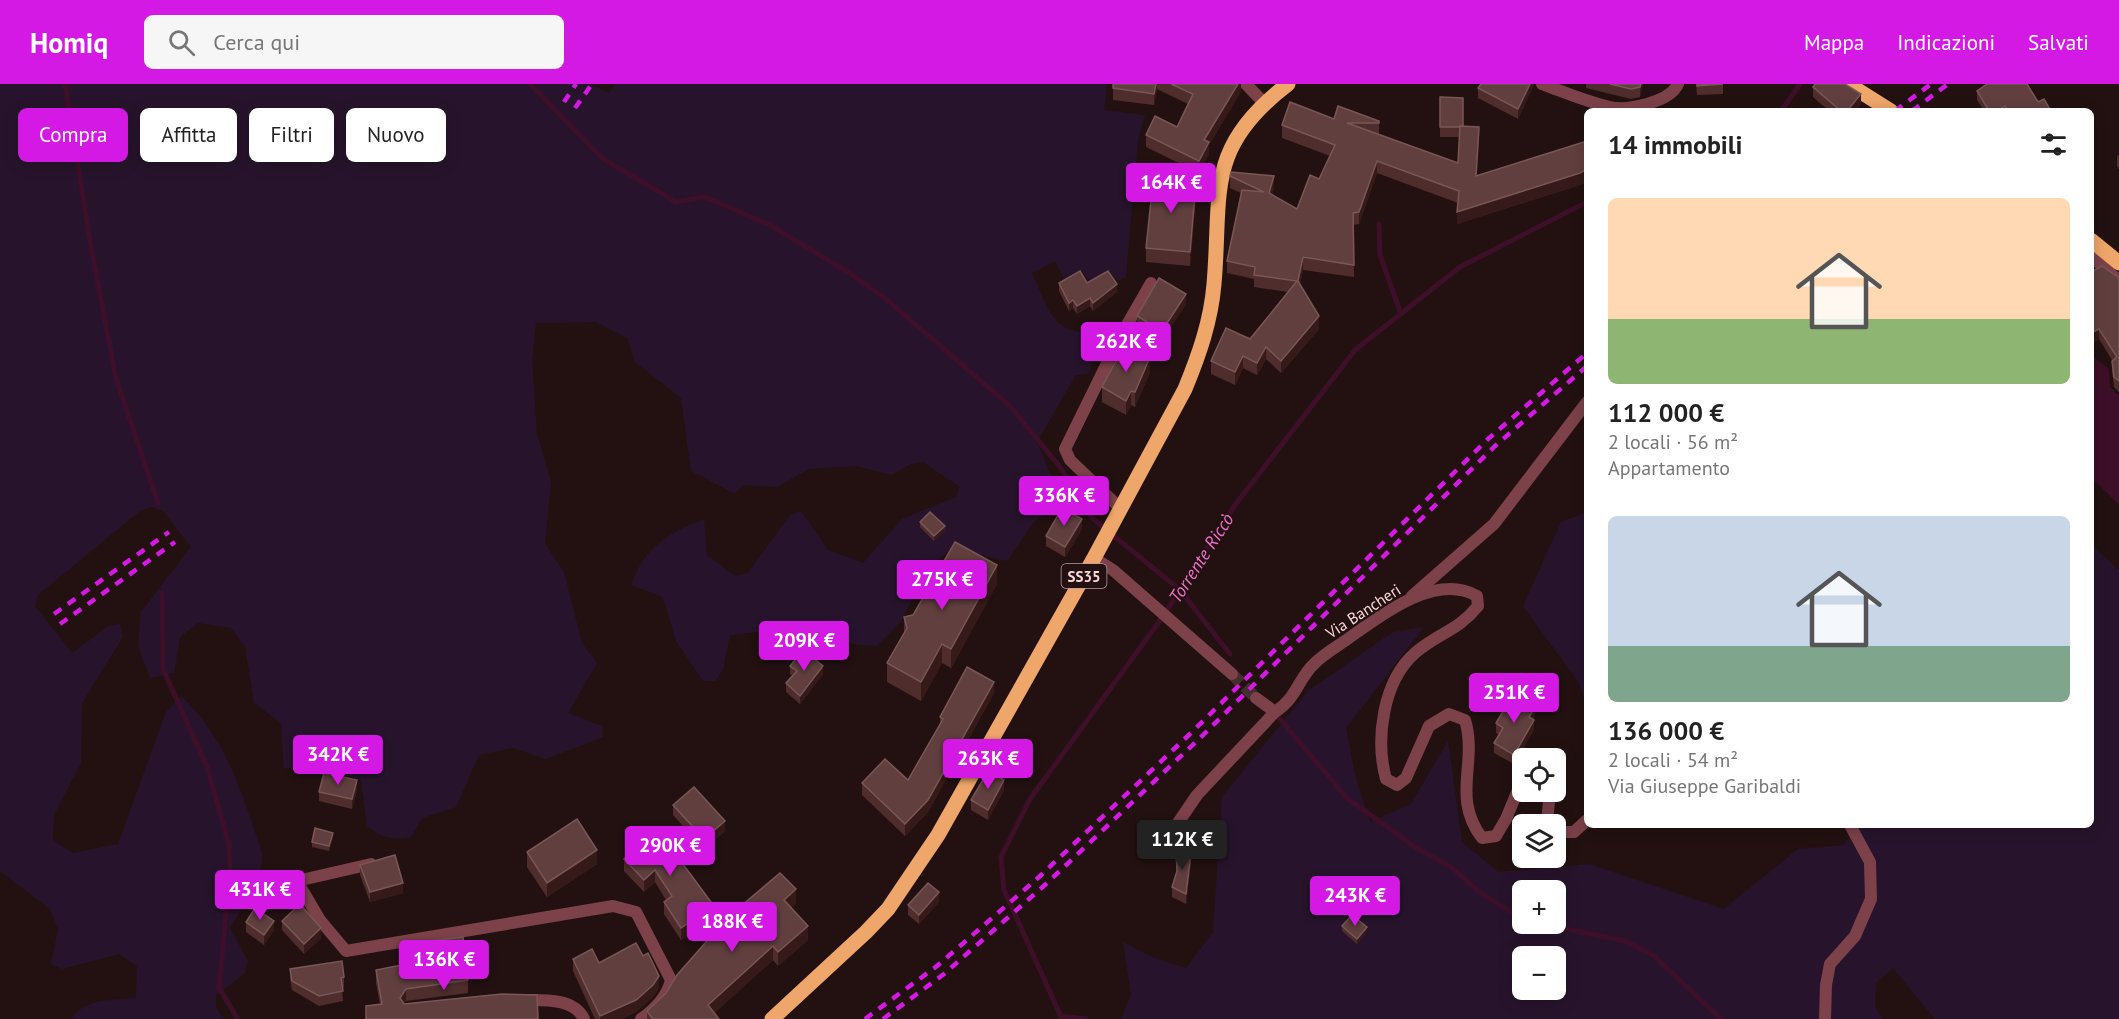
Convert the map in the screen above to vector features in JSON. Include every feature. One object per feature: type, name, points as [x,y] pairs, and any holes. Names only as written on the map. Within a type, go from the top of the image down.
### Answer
[{"type":"main road","name":"SS35","points":[[772,1019],[866,932],[912,877],[1094,558],[1185,389],[1195,364],[1210,312],[1221,172],[1231,148],[1245,125],[1264,103],[1288,84]]},
{"type":"main road","points":[[1848,84],[1886,108]]},
{"type":"main road","points":[[2094,242],[2119,263]]},
{"type":"street","points":[[1246,84],[1264,103]]},
{"type":"street","points":[[1542,84],[1617,108],[1656,102],[1672,93],[1678,84]]},
{"type":"street","points":[[2094,259],[2119,280]]},
{"type":"street","points":[[1121,509],[1070,460],[1065,449],[1120,337],[1151,283]]},
{"type":"street","points":[[1409,598],[1446,569],[1494,525],[1584,406]]},
{"type":"street","points":[[1094,558],[1113,570],[1232,675]]},
{"type":"street","name":"Via Bancheri","points":[[1165,842],[1197,795],[1275,711],[1289,702],[1313,664],[1409,598],[1444,590],[1467,590],[1477,596],[1478,606],[1465,623],[1414,654],[1391,686],[1384,719],[1382,763],[1386,779],[1397,785],[1406,778],[1429,726],[1449,714],[1465,720],[1470,739],[1464,797],[1475,828],[1482,838],[1496,836],[1513,802]]},
{"type":"street","points":[[1256,698],[1275,711]]},
{"type":"street","points":[[1566,832],[1574,832],[1584,823]]},
{"type":"street","points":[[1825,1019],[1826,985],[1830,964],[1855,936],[1871,899],[1870,862],[1852,828]]},
{"type":"street","points":[[371,864],[297,881],[320,920],[346,951],[613,906],[636,912],[671,980],[669,990],[653,1010],[641,1019]]},
{"type":"street","points":[[512,999],[555,1000],[580,1011],[584,1019]]},
{"type":"shaded area","points":[[0,84],[589,84],[609,93],[616,84],[1107,84],[1104,110],[1145,115],[1138,139],[1126,277],[1118,281],[1108,270],[1090,281],[1082,271],[1066,283],[1055,261],[1032,273],[1046,305],[1062,326],[1100,340],[1088,374],[1076,375],[1037,442],[1050,473],[1067,490],[1065,502],[1034,522],[1007,561],[952,549],[930,566],[901,621],[877,646],[853,644],[823,625],[730,635],[723,670],[715,681],[703,681],[676,641],[663,597],[631,585],[643,561],[659,543],[679,530],[704,519],[707,555],[735,576],[748,573],[790,515],[801,511],[828,550],[863,563],[902,519],[956,497],[960,487],[923,462],[911,464],[891,475],[857,466],[809,469],[777,487],[743,485],[735,494],[691,471],[681,398],[635,362],[627,338],[596,322],[536,323],[532,359],[537,434],[551,481],[545,544],[564,572],[582,643],[597,663],[568,713],[602,726],[603,737],[546,759],[513,748],[479,755],[456,807],[422,818],[411,837],[399,839],[377,833],[367,826],[361,781],[329,768],[284,768],[281,723],[254,703],[245,646],[231,628],[198,623],[180,637],[174,673],[150,678],[138,646],[141,612],[191,547],[163,511],[152,507],[141,510],[38,595],[35,606],[72,653],[109,626],[120,624],[123,637],[82,703],[81,763],[54,815],[53,840],[73,853],[118,844],[166,712],[181,696],[197,713],[222,749],[232,769],[262,853],[256,883],[230,928],[248,961],[245,973],[216,995],[216,1007],[224,1019],[72,1019],[83,1007],[100,1001],[136,998],[137,966],[119,954],[62,969],[51,964],[58,929],[50,909],[0,871]]},
{"type":"shaded area","points":[[2094,357],[2109,369],[2110,387],[2119,396],[2119,505],[2094,480]]},
{"type":"shaded area","points":[[1584,513],[1584,698],[1579,683],[1523,606],[1561,522]]},
{"type":"shaded area","points":[[2094,544],[2097,550],[2119,570],[2119,1019],[1935,1019],[1893,968],[1876,983],[1875,1006],[1882,1019],[1121,1019],[1131,995],[1123,942],[1154,958],[1186,968],[1213,932],[1222,797],[1308,691],[1393,632],[1424,627],[1346,728],[1355,775],[1370,822],[1411,804],[1448,741],[1462,842],[1498,872],[1566,868],[1566,866],[1589,864],[1724,909],[1798,849],[1843,845],[1860,828],[2094,828]]},
{"type":"building","points":[[1113,84],[1156,84],[1154,94],[1113,88]]},
{"type":"building","points":[[1171,84],[1238,84],[1204,140],[1209,142],[1199,161],[1146,135],[1155,116],[1177,127],[1193,94]]},
{"type":"building","points":[[1481,84],[1530,84],[1518,109],[1478,88]]},
{"type":"building","points":[[1610,84],[1641,84],[1640,87],[1631,89]]},
{"type":"building","points":[[1697,84],[1723,84],[1697,86]]},
{"type":"building","points":[[1815,84],[1845,84],[1861,94],[1849,108],[1838,108],[1813,87]]},
{"type":"building","points":[[1987,84],[2027,84],[2038,102],[2044,99],[2049,108],[2006,108],[2005,106],[1987,108],[1977,91]]},
{"type":"building","points":[[1440,97],[1463,98],[1463,126],[1440,127]]},
{"type":"building","points":[[1290,102],[1334,119],[1338,106],[1379,121],[1379,123],[1347,123],[1458,163],[1460,126],[1479,127],[1476,176],[1584,142],[1584,171],[1457,212],[1459,191],[1377,161],[1359,212],[1353,213],[1354,265],[1303,257],[1298,281],[1319,316],[1281,361],[1266,347],[1257,363],[1243,356],[1235,372],[1211,361],[1226,328],[1250,339],[1297,281],[1254,275],[1255,267],[1227,261],[1242,190],[1264,192],[1230,176],[1231,172],[1274,176],[1269,193],[1297,209],[1310,175],[1319,179],[1335,145],[1282,125]]},
{"type":"building","points":[[1154,172],[1172,174],[1172,180],[1196,183],[1190,252],[1146,248]]},
{"type":"building","points":[[2102,266],[2119,278],[2119,381],[2114,377],[2112,361],[2117,357],[2099,329],[2094,332],[2094,270]]},
{"type":"building","points":[[1080,271],[1087,283],[1108,271],[1117,284],[1093,303],[1090,298],[1077,306],[1073,300],[1069,303],[1059,283]]},
{"type":"building","points":[[1159,278],[1186,294],[1162,331],[1137,316]]},
{"type":"building","points":[[1125,344],[1150,357],[1135,392],[1131,391],[1126,401],[1102,387]]},
{"type":"building","points":[[1062,508],[1082,519],[1065,547],[1046,536]]},
{"type":"building","points":[[930,512],[945,526],[934,536],[920,522]]},
{"type":"building","points":[[955,542],[997,565],[951,649],[942,644],[921,682],[887,663],[907,628],[904,617],[913,615]]},
{"type":"building","points":[[803,650],[823,666],[800,696],[786,683],[797,671],[790,666]]},
{"type":"building","points":[[967,667],[994,682],[928,800],[905,824],[862,783],[885,759],[908,780],[943,719],[940,717]]},
{"type":"building","points":[[1513,694],[1535,707],[1529,717],[1534,720],[1518,748],[1512,748],[1512,754],[1494,743],[1503,728],[1496,723]]},
{"type":"building","points":[[988,771],[1004,780],[988,810],[971,800]]},
{"type":"building","points":[[324,773],[357,780],[352,799],[319,792]]},
{"type":"building","points":[[694,787],[725,821],[704,839],[673,805]]},
{"type":"building","points":[[577,819],[597,850],[547,883],[527,852]]},
{"type":"building","points":[[315,828],[333,833],[329,846],[312,842]]},
{"type":"building","points":[[659,828],[678,849],[674,852],[714,906],[681,928],[664,902],[672,896],[655,870],[644,880],[624,859]]},
{"type":"building","points":[[1176,849],[1191,852],[1186,894],[1172,887],[1177,871]]},
{"type":"building","points":[[395,855],[403,883],[370,892],[360,865]]},
{"type":"building","points":[[780,873],[796,889],[784,900],[808,926],[778,952],[773,946],[708,1005],[719,1019],[653,1019],[647,1011],[666,993],[677,975],[728,917]]},
{"type":"building","points":[[928,883],[939,892],[919,915],[908,905]]},
{"type":"building","points":[[300,904],[321,928],[304,944],[282,921]]},
{"type":"building","points":[[255,908],[274,921],[264,935],[246,922]]},
{"type":"building","points":[[1352,915],[1367,927],[1357,939],[1342,926]]},
{"type":"building","points":[[463,937],[468,980],[406,989],[400,998],[404,1004],[502,994],[537,995],[538,1019],[366,1019],[366,1006],[382,1004],[376,970],[432,959],[430,941]]},
{"type":"building","points":[[636,943],[643,956],[648,953],[659,976],[653,985],[636,1000],[600,1016],[573,959],[592,949],[599,963]]},
{"type":"building","points":[[342,961],[343,991],[319,996],[292,981],[290,969]]},
{"type":"waterway","points":[[65,84],[91,246],[116,379],[158,503]]},
{"type":"waterway","points":[[530,84],[602,158],[676,202],[705,197],[770,225],[849,273],[886,299],[1010,406],[1060,467],[1092,518],[1180,590],[1230,654]]},
{"type":"waterway","points":[[1783,108],[1800,84]]},
{"type":"waterway","name":"Torrente Riccò","points":[[1062,1019],[1004,890],[1001,857],[1030,799],[1161,619],[1235,505],[1355,350],[1460,267],[1584,204]]},
{"type":"waterway","points":[[1379,224],[1380,255],[1401,314]]},
{"type":"waterway","points":[[162,593],[163,669],[207,767],[229,845],[230,870],[219,988],[238,1019]]},
{"type":"waterway","points":[[1279,718],[1347,798],[1415,847],[1451,867],[1478,891],[1512,913]]},
{"type":"waterway","points":[[1566,929],[1625,941],[1654,956],[1721,1019]]},
{"type":"waterway","points":[[1060,1016],[1086,1019]]},
{"type":"tunnel","points":[[1232,674],[1256,698]]},
{"type":"railway","points":[[564,102],[576,84]]},
{"type":"railway","points":[[575,108],[592,84]]},
{"type":"railway","points":[[1899,108],[1931,84]]},
{"type":"railway","points":[[1916,108],[1948,84]]},
{"type":"railway","points":[[865,1019],[937,966],[1039,877],[1193,731],[1488,439],[1584,356]]},
{"type":"railway","points":[[883,1019],[944,974],[1046,884],[1200,738],[1495,446],[1584,369]]},
{"type":"railway","points":[[54,614],[169,532]]},
{"type":"railway","points":[[60,624],[175,542]]}]
